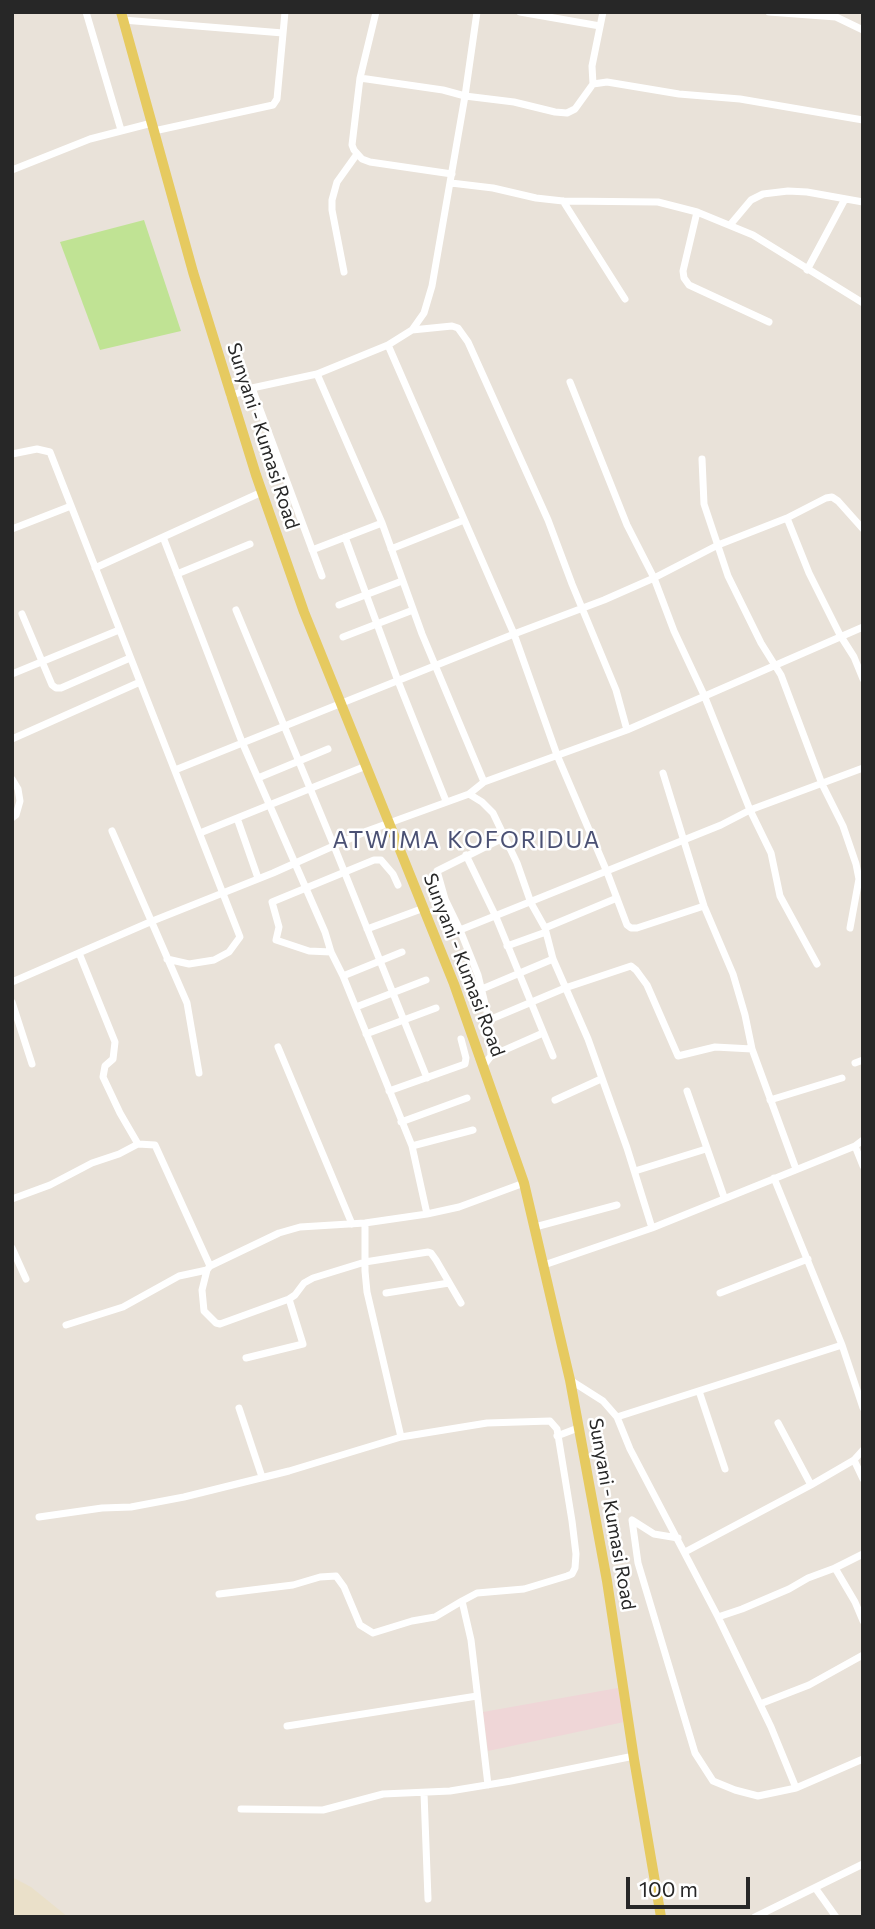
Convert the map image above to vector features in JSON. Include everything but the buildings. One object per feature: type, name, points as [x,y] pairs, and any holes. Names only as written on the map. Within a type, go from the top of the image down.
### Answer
[{"type":"main road","name":"Sunyani - Kumasi Road","points":[[122,16],[230,396],[300,603],[487,1060],[524,1182],[570,1380],[605,1569],[661,1917]]},
{"type":"street","points":[[86,12],[121,130]]},
{"type":"street","points":[[12,170],[90,139],[121,130],[153,127],[273,105],[277,99],[285,12]]},
{"type":"street","points":[[376,12],[360,78],[352,145],[358,154],[370,162],[452,174]]},
{"type":"street","points":[[230,396],[252,388],[317,373],[388,345],[412,330],[424,313],[432,286],[451,183],[477,12]]},
{"type":"street","points":[[520,12],[600,26]]},
{"type":"street","points":[[360,78],[567,113],[575,109],[593,84],[592,66],[603,12]]},
{"type":"street","points":[[769,12],[836,17],[863,30]]},
{"type":"street","points":[[122,16],[283,33]]},
{"type":"street","points":[[593,84],[607,82],[679,94],[740,99],[863,120]]},
{"type":"street","points":[[344,272],[332,200],[337,182],[358,154]]},
{"type":"street","points":[[451,183],[563,201],[658,202],[697,212],[753,235],[863,303]]},
{"type":"street","points":[[730,225],[751,200],[762,194],[807,192],[863,202]]},
{"type":"street","points":[[807,270],[845,199]]},
{"type":"street","points":[[563,201],[625,299]]},
{"type":"street","points":[[697,212],[683,271],[684,278],[689,285],[769,322]]},
{"type":"street","points":[[412,330],[452,326],[458,328],[468,342],[530,476],[616,690],[627,730]]},
{"type":"street","points":[[388,345],[514,634],[557,755],[627,925],[637,928],[704,906]]},
{"type":"street","points":[[317,373],[382,523],[413,610],[484,782]]},
{"type":"street","points":[[570,382],[622,514],[654,578],[750,810],[771,853],[780,895],[817,964]]},
{"type":"street","points":[[252,388],[322,576]]},
{"type":"street","points":[[12,454],[37,449],[50,452],[240,937],[229,953],[215,960],[189,964],[167,960]]},
{"type":"street","points":[[702,459],[704,503],[740,604],[775,664],[822,784],[846,836],[859,878],[850,928]]},
{"type":"street","points":[[95,568],[262,492]]},
{"type":"street","points":[[175,771],[242,742],[604,600],[718,545],[832,498],[863,528]]},
{"type":"street","points":[[12,529],[71,506]]},
{"type":"street","points":[[787,518],[809,573],[863,678]]},
{"type":"street","points":[[391,549],[464,520]]},
{"type":"street","points":[[312,550],[382,523]]},
{"type":"street","points":[[163,537],[242,742],[326,932],[331,952],[412,1146],[427,1214]]},
{"type":"street","points":[[345,537],[446,801]]},
{"type":"street","points":[[177,574],[250,544]]},
{"type":"street","points":[[339,605],[402,581]]},
{"type":"street","points":[[236,610],[427,1077]]},
{"type":"street","points":[[343,637],[413,610]]},
{"type":"street","points":[[22,614],[52,685],[61,688],[130,658]]},
{"type":"street","points":[[12,982],[388,822],[469,794],[484,782],[627,730],[863,626]]},
{"type":"street","points":[[12,674],[119,630]]},
{"type":"street","points":[[12,739],[140,682]]},
{"type":"street","points":[[258,778],[328,748]]},
{"type":"street","points":[[200,833],[366,766]]},
{"type":"street","points":[[460,930],[607,872],[750,810],[863,768]]},
{"type":"street","points":[[663,773],[704,906],[733,974],[752,1049],[796,1169]]},
{"type":"street","points":[[12,779],[18,789],[20,801],[16,815],[12,818]]},
{"type":"street","points":[[469,794],[493,813],[531,903],[546,930],[553,959],[588,1039],[635,1171],[652,1228]]},
{"type":"street","points":[[237,818],[258,878]]},
{"type":"street","points":[[112,831],[149,922],[187,1003],[199,1073]]},
{"type":"street","points":[[505,837],[439,868],[436,874],[482,989],[489,1020],[487,1060],[543,1032]]},
{"type":"street","points":[[466,855],[496,917],[553,1056]]},
{"type":"street","points":[[331,952],[309,951],[275,939],[279,927],[272,902],[374,860],[380,860],[393,874],[398,886]]},
{"type":"street","points":[[507,946],[617,898]]},
{"type":"street","points":[[367,929],[424,908]]},
{"type":"street","points":[[343,976],[402,951]]},
{"type":"street","points":[[79,953],[116,1042],[113,1059],[105,1066],[103,1077],[138,1144]]},
{"type":"street","points":[[482,989],[553,959]]},
{"type":"street","points":[[489,1020],[565,988],[631,966],[646,985],[678,1056],[715,1047],[752,1049]]},
{"type":"street","points":[[356,1007],[426,980]]},
{"type":"street","points":[[12,1002],[32,1064]]},
{"type":"street","points":[[366,1034],[436,1008]]},
{"type":"street","points":[[389,1091],[465,1064],[461,1039]]},
{"type":"street","points":[[278,1047],[352,1224]]},
{"type":"street","points":[[770,1100],[842,1078]]},
{"type":"street","points":[[555,1100],[601,1079]]},
{"type":"street","points":[[687,1090],[723,1198]]},
{"type":"street","points":[[401,1122],[467,1098]]},
{"type":"street","points":[[412,1146],[473,1130]]},
{"type":"street","points":[[544,1265],[652,1228],[855,1146],[863,1140]]},
{"type":"street","points":[[12,1199],[50,1185],[92,1163],[138,1144],[149,1143],[159,1149],[209,1268],[202,1290],[204,1311],[216,1323],[220,1324],[289,1299],[304,1283],[313,1278],[365,1262],[428,1252],[436,1260],[461,1303]]},
{"type":"street","points":[[855,1146],[863,1166]]},
{"type":"street","points":[[635,1171],[706,1149]]},
{"type":"street","points":[[774,1178],[842,1345],[863,1408]]},
{"type":"street","points":[[66,1325],[123,1307],[179,1276],[209,1268],[265,1238],[290,1230],[427,1214],[459,1207],[524,1182]]},
{"type":"street","points":[[535,1227],[617,1205]]},
{"type":"street","points":[[365,1223],[365,1278],[401,1437]]},
{"type":"street","points":[[12,1248],[26,1279]]},
{"type":"street","points":[[720,1293],[808,1259]]},
{"type":"street","points":[[386,1293],[449,1283]]},
{"type":"street","points":[[246,1358],[303,1344],[289,1299]]},
{"type":"street","points":[[617,1417],[842,1345]]},
{"type":"street","points":[[570,1380],[603,1401],[617,1417],[630,1448],[760,1704],[796,1788]]},
{"type":"street","points":[[699,1391],[725,1469]]},
{"type":"street","points":[[239,1408],[262,1477]]},
{"type":"street","points":[[39,1517],[102,1508],[131,1507],[184,1497],[401,1437],[486,1423],[542,1420],[553,1423],[576,1554],[577,1563],[572,1574],[524,1589],[477,1593],[435,1617],[412,1620],[373,1633],[359,1625],[344,1587],[336,1576],[320,1577],[293,1585],[219,1594]]},
{"type":"street","points":[[778,1423],[811,1485]]},
{"type":"street","points":[[557,1436],[578,1429]]},
{"type":"street","points":[[685,1552],[811,1485],[854,1460],[863,1450]]},
{"type":"street","points":[[854,1460],[863,1479]]},
{"type":"street","points":[[678,1538],[654,1534],[632,1520],[638,1563],[695,1753],[713,1781],[758,1796],[796,1788],[863,1759]]},
{"type":"street","points":[[718,1617],[742,1609],[863,1554]]},
{"type":"street","points":[[835,1568],[863,1621]]},
{"type":"street","points":[[462,1601],[471,1640],[488,1785]]},
{"type":"street","points":[[760,1704],[809,1685],[863,1655]]},
{"type":"street","points":[[287,1726],[477,1696]]},
{"type":"street","points":[[241,1809],[323,1810],[383,1794],[424,1793],[488,1785],[634,1756]]},
{"type":"street","points":[[424,1793],[428,1899]]},
{"type":"street","points":[[755,1917],[863,1864]]},
{"type":"street","points":[[816,1889],[836,1917]]},
{"type":"shaded area","points":[[618,1688],[624,1722],[488,1751],[483,1712]]},
{"type":"shaded area","points":[[12,1877],[31,1887],[68,1917],[12,1917]]},
{"type":"green space","points":[[144,220],[181,331],[100,350],[60,242]]},
{"type":"district","name":"ATWIMA KOFORIDUA","points":[[467,840]]}]
